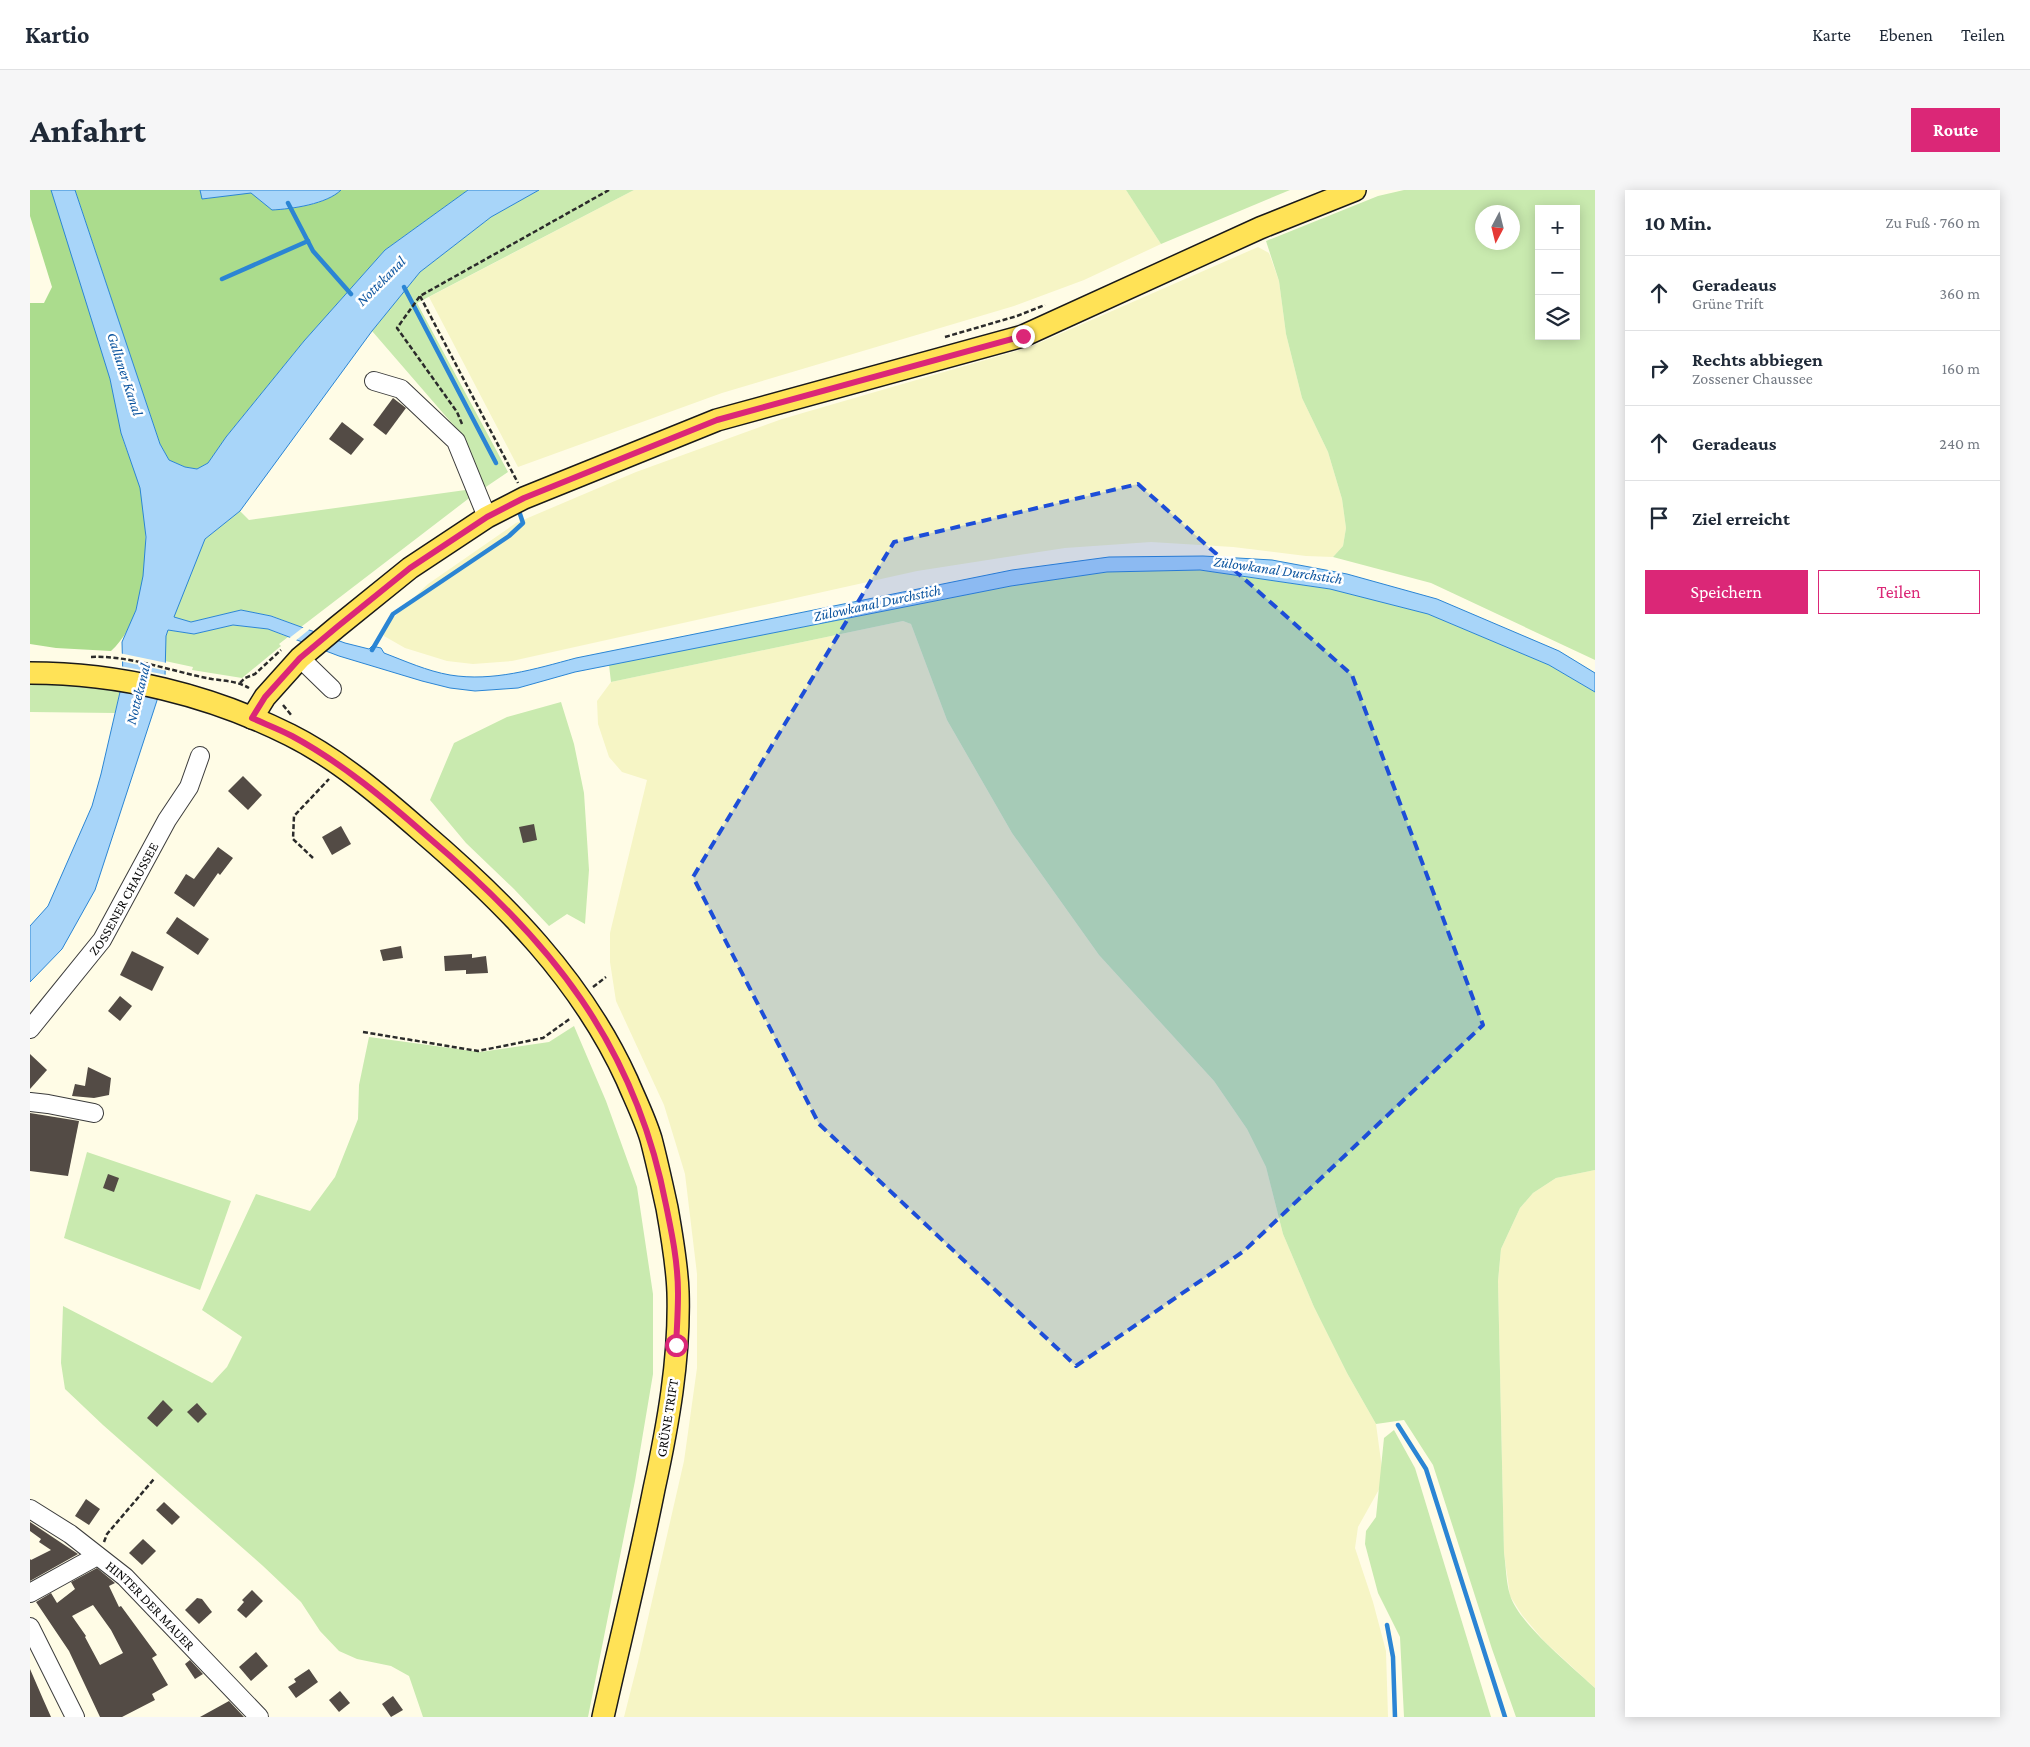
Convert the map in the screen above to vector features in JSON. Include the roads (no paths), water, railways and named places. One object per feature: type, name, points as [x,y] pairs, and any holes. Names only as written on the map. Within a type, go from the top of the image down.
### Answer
[{"type":"main road","points":[[252,718],[300,650],[337,627],[410,568],[487,517],[522,486],[717,420],[1023,336],[1260,228],[1355,190]]},
{"type":"main road","name":"GRÜNE TRIFT","points":[[30,673],[110,678],[180,693],[252,718],[292,736],[343,768],[436,843],[516,919],[557,966],[587,1007],[622,1070],[650,1137],[673,1239],[678,1292],[671,1404],[646,1530],[602,1717]]},
{"type":"street","points":[[374,382],[401,389],[456,441],[487,517]]},
{"type":"street","points":[[300,650],[332,689]]},
{"type":"street","name":"ZOSSENER CHAUSSEE","points":[[30,1030],[102,940],[167,820],[189,787],[200,756]]},
{"type":"street","points":[[30,1102],[94,1114]]},
{"type":"street","name":"HINTER DER MAUER","points":[[30,1509],[70,1534],[125,1577],[259,1717]]},
{"type":"street","points":[[30,1593],[97,1556]]},
{"type":"street","points":[[30,1627],[75,1717]]},
{"type":"water","points":[[51,190],[75,190],[160,444],[169,460],[185,467],[197,469],[208,463],[226,437],[304,341],[385,250],[468,190],[539,190],[491,217],[420,272],[372,331],[240,511],[205,539],[174,617],[191,622],[241,610],[271,616],[345,643],[369,649],[372,646],[381,648],[384,653],[433,671],[466,677],[482,677],[514,673],[576,658],[1012,570],[1109,557],[1203,556],[1272,560],[1347,574],[1437,599],[1559,651],[1595,673],[1595,692],[1549,665],[1428,614],[1330,589],[1200,570],[1107,572],[1011,586],[575,672],[518,688],[475,691],[450,688],[422,681],[339,656],[268,629],[233,625],[194,634],[168,630],[166,636],[165,676],[95,890],[62,949],[30,982],[30,926],[48,906],[92,806],[101,774],[123,679],[122,642],[136,610],[143,576],[146,537],[140,488],[121,433],[110,379]]},
{"type":"water","points":[[200,190],[341,190],[335,195],[318,202],[299,207],[272,210],[251,193],[202,199]]},
{"type":"waterway","name":"Nottekanal","points":[[288,203],[313,251],[351,294]]},
{"type":"waterway","points":[[222,279],[308,241]]},
{"type":"waterway","points":[[404,287],[496,463]]},
{"type":"waterway","points":[[372,650],[393,614],[509,536],[523,523],[520,514]]},
{"type":"waterway","points":[[1398,1425],[1426,1469],[1505,1717]]},
{"type":"waterway","points":[[1387,1625],[1393,1657],[1395,1717]]},
{"type":"water label","name":"Galluner Kanal","points":[[125,374]]},
{"type":"water label","name":"Zülowkanal Durchstich","points":[[1278,570]]},
{"type":"water label","name":"Zülowkanal Durchstich","points":[[877,603]]}]
